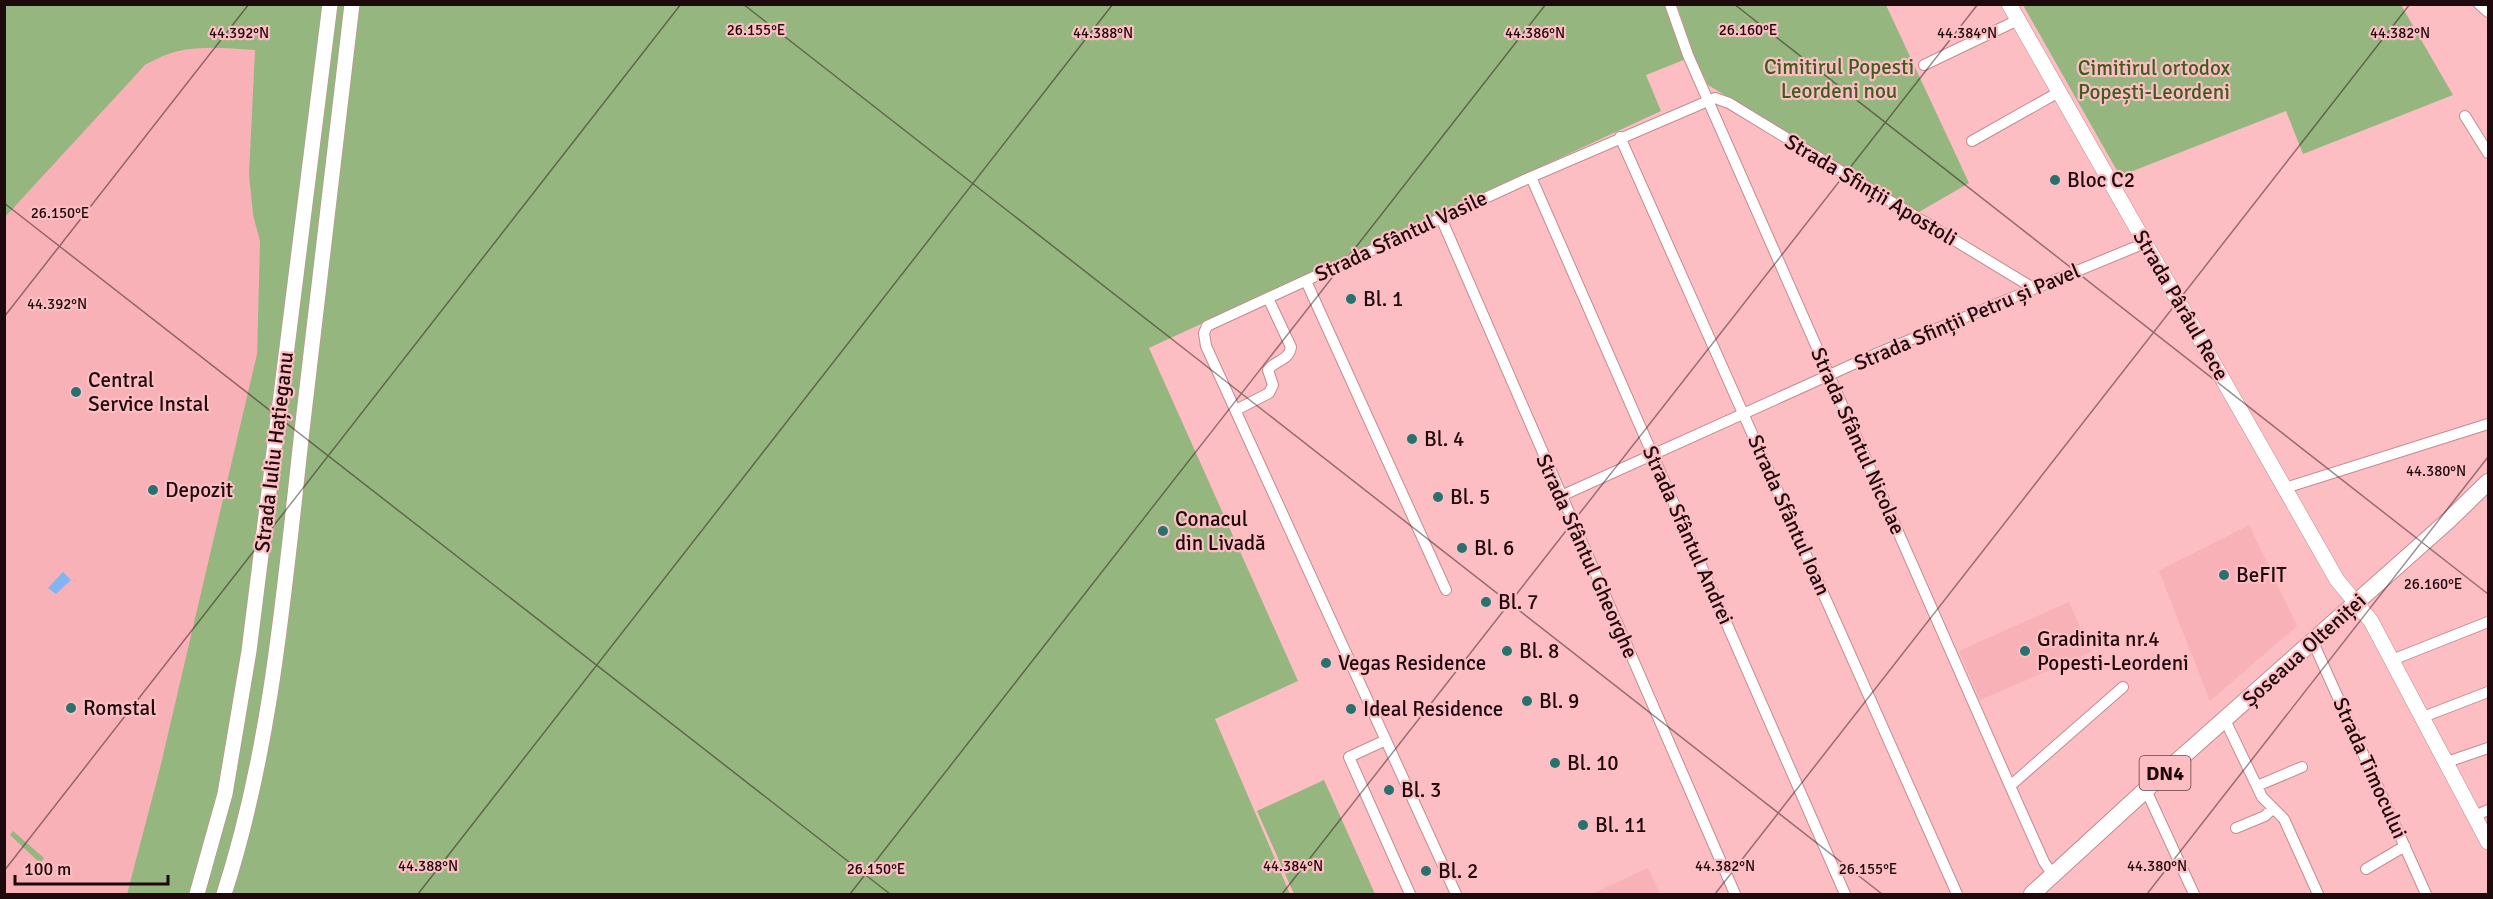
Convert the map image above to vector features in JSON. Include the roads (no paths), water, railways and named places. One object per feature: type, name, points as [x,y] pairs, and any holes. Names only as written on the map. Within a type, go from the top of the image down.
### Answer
[{"type":"main road","name":"Strada Iuliu Hațieganu","points":[[197,894],[221,812],[235,741],[257,591],[330,4]]},
{"type":"main road","name":"Strada Iuliu Hațieganu","points":[[224,894],[246,819],[260,751],[279,622],[352,4]]},
{"type":"main road","name":"Strada Pârâul Rece","points":[[2009,4],[2337,580],[2367,614],[2447,762],[2482,813],[2488,842]]},
{"type":"main road","points":[[279,412],[303,415]]},
{"type":"main road","name":"Șoseaua Olteniței","points":[[2032,894],[2357,603],[2488,482]]},
{"type":"street","name":"Strada Sfântul Nicolae","points":[[1670,4],[1688,55],[2010,786],[2044,862],[2054,875]]},
{"type":"street","points":[[2479,4],[2488,12]]},
{"type":"street","points":[[1924,65],[2018,20]]},
{"type":"street","points":[[1972,141],[2059,92]]},
{"type":"street","name":"Strada Sfântul Vasile","points":[[1446,590],[1306,281],[1531,177],[1708,99]]},
{"type":"street","name":"Strada Sfinții Apostoli","points":[[1708,99],[1720,99],[1729,103],[2033,288]]},
{"type":"street","points":[[2464,116],[2488,153]]},
{"type":"street","name":"Strada Sfântul Ioan","points":[[1620,137],[1957,894]]},
{"type":"street","name":"Strada Sfântul Andrei","points":[[1531,177],[1845,894]]},
{"type":"street","name":"Strada Sfântul Gheorghe","points":[[1441,218],[1735,894]]},
{"type":"street","name":"Strada Sfinții Petru și Pavel","points":[[1561,496],[1830,375],[2145,243]]},
{"type":"street","points":[[1306,281],[1212,323],[1204,333],[1206,346],[1456,894]]},
{"type":"street","points":[[1236,410],[1269,393],[1273,385],[1268,370],[1270,366],[1286,358],[1291,351],[1268,298]]},
{"type":"street","points":[[2285,488],[2488,424]]},
{"type":"street","points":[[2392,660],[2488,622]]},
{"type":"street","name":"Strada Timocului","points":[[2313,642],[2426,894]]},
{"type":"street","points":[[2010,786],[2123,687]]},
{"type":"street","points":[[2423,717],[2488,692]]},
{"type":"street","name":"Șoseaua Olteniței","points":[[2225,720],[2266,804],[2274,808],[2284,819],[2318,894]]},
{"type":"street","points":[[1386,740],[1349,757],[1410,894]]},
{"type":"street","points":[[2447,762],[2488,748]]},
{"type":"street","points":[[2257,786],[2302,767]]},
{"type":"street","points":[[2146,790],[2194,894]]},
{"type":"street","points":[[2236,828],[2265,816],[2274,808]]},
{"type":"street","points":[[2366,869],[2405,846]]},
{"type":"water","points":[[63,572],[71,580],[56,594],[48,588]]},
{"type":"place","name":"Bloc C2","points":[[2055,180]]},
{"type":"place","name":"Bl. 1","points":[[1351,299]]},
{"type":"place","name":"Central Service Instal","points":[[76,392]]},
{"type":"place","name":"Bl. 4","points":[[1412,439]]},
{"type":"place","name":"Depozit","points":[[153,490]]},
{"type":"place","name":"Bl. 5","points":[[1438,497]]},
{"type":"place","name":"Conacul din Livadă","points":[[1163,531]]},
{"type":"place","name":"Bl. 6","points":[[1462,548]]},
{"type":"place","name":"BeFIT","points":[[2224,575]]},
{"type":"place","name":"Bl. 7","points":[[1486,602]]},
{"type":"place","name":"Bl. 8","points":[[1507,651]]},
{"type":"place","name":"Gradinita nr.4 Popesti-Leordeni","points":[[2025,651]]},
{"type":"place","name":"Vegas Residence","points":[[1326,663]]},
{"type":"place","name":"Bl. 9","points":[[1527,701]]},
{"type":"place","name":"Romstal","points":[[71,708]]},
{"type":"place","name":"Ideal Residence","points":[[1351,709]]},
{"type":"place","name":"Bl. 10","points":[[1555,763]]},
{"type":"place","name":"Bl. 3","points":[[1389,790]]},
{"type":"place","name":"Bl. 11","points":[[1583,825]]},
{"type":"place","name":"Bl. 2","points":[[1426,871]]},
{"type":"park label","name":"Cimitirul Popesti Leordeni nou","points":[[1839,79]]},
{"type":"park label","name":"Cimitirul ortodox Popești-Leordeni","points":[[2154,80]]}]
